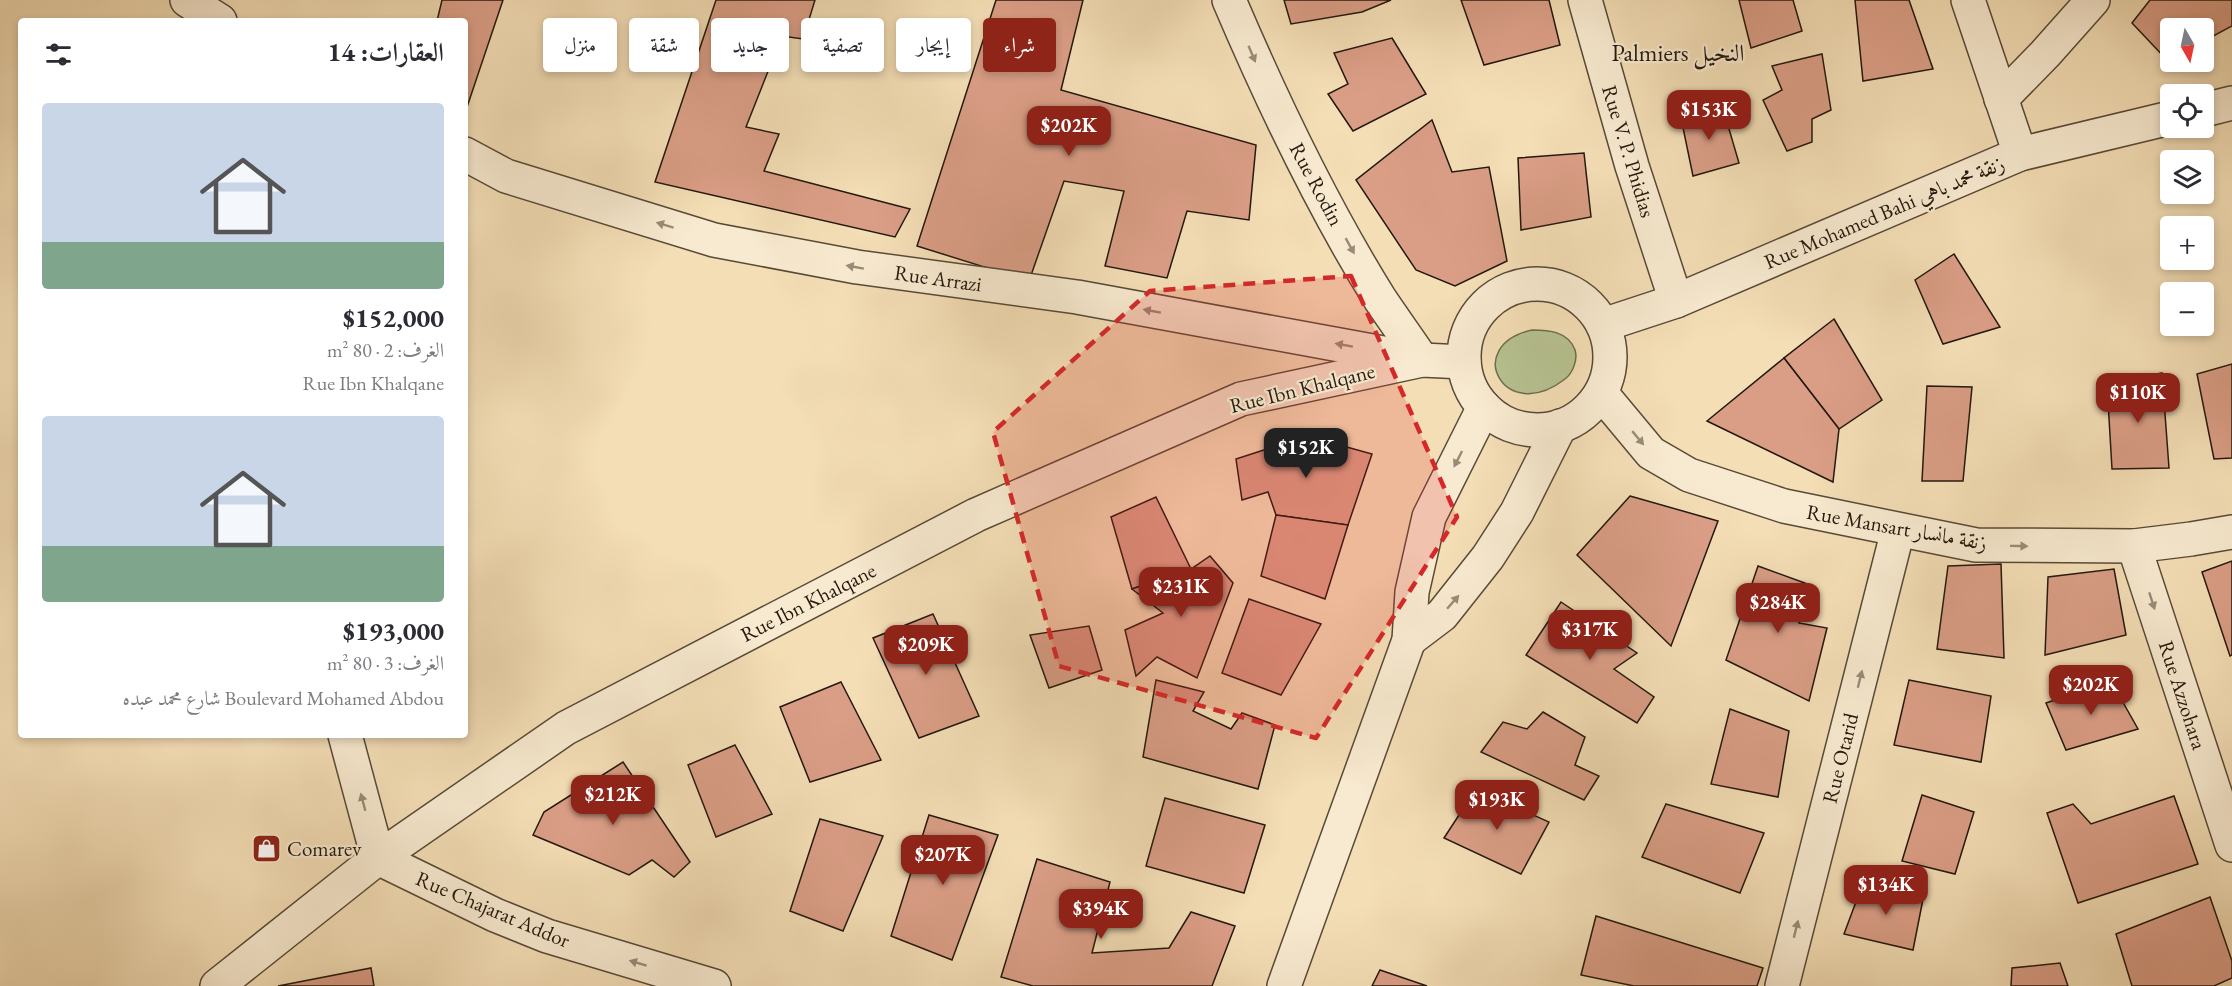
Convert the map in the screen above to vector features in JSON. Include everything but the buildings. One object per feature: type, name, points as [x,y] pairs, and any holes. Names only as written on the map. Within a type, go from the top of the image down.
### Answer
[{"type":"street","points":[[188,0],[217,15]]},
{"type":"street","name":"Rue Rodin","points":[[1229,0],[1261,75],[1316,183],[1380,298],[1422,360]]},
{"type":"street","name":"Rue V. P. Phidias","points":[[1586,0],[1632,166],[1676,301]]},
{"type":"street","points":[[1968,0],[2020,154]]},
{"type":"street","points":[[2001,99],[2093,0]]},
{"type":"street","points":[[2214,108],[2232,104]]},
{"type":"street","name":"Rue Mohamed Bahi زنقة محمد باهي","points":[[1603,325],[1676,301],[2020,154],[2160,120]]},
{"type":"street","name":"Rue Arrazi","points":[[468,156],[506,176],[714,240],[857,267],[1089,299],[1422,360]]},
{"type":"street","points":[[1540,284],[1563,289],[1584,300],[1603,325],[1610,355],[1607,379],[1601,393],[1580,416],[1560,426],[1540,430],[1507,423],[1484,407],[1472,389],[1464,362],[1466,340],[1479,314],[1496,297],[1517,287],[1540,284]]},
{"type":"street","name":"Rue Ibn Khalqane","points":[[218,986],[378,858],[566,728],[976,515],[1241,399],[1422,360],[1464,362]]},
{"type":"street","name":"Rue Mansart زنقة مانسار","points":[[1601,393],[1651,453],[1689,475],[1784,506],[1976,545],[2134,546],[2232,532]]},
{"type":"street","points":[[1284,986],[1409,640],[1412,592],[1429,517],[1484,407]]},
{"type":"street","points":[[1409,640],[1442,615],[1488,557],[1517,512],[1560,426]]},
{"type":"street","name":"Rue Otarid","points":[[1782,986],[1899,530]]},
{"type":"street","name":"Rue Azzohara","points":[[2134,546],[2232,844]]},
{"type":"street","points":[[346,738],[378,858]]},
{"type":"street","name":"Rue Chajarat Addor","points":[[378,858],[495,915],[547,936],[714,986]]},
{"type":"highlighted area","points":[[1351,276],[1457,517],[1316,738],[1059,666],[993,432],[1150,291]]},
{"type":"green space","points":[[1532,330],[1551,331],[1563,335],[1572,344],[1576,357],[1572,370],[1565,379],[1543,391],[1525,393],[1509,388],[1499,378],[1495,365],[1499,351],[1511,339]]},
{"type":"place","name":"Comarev","points":[[266,848]]},
{"type":"district","name":"Palmiers النخيل","points":[[1678,52]]}]
